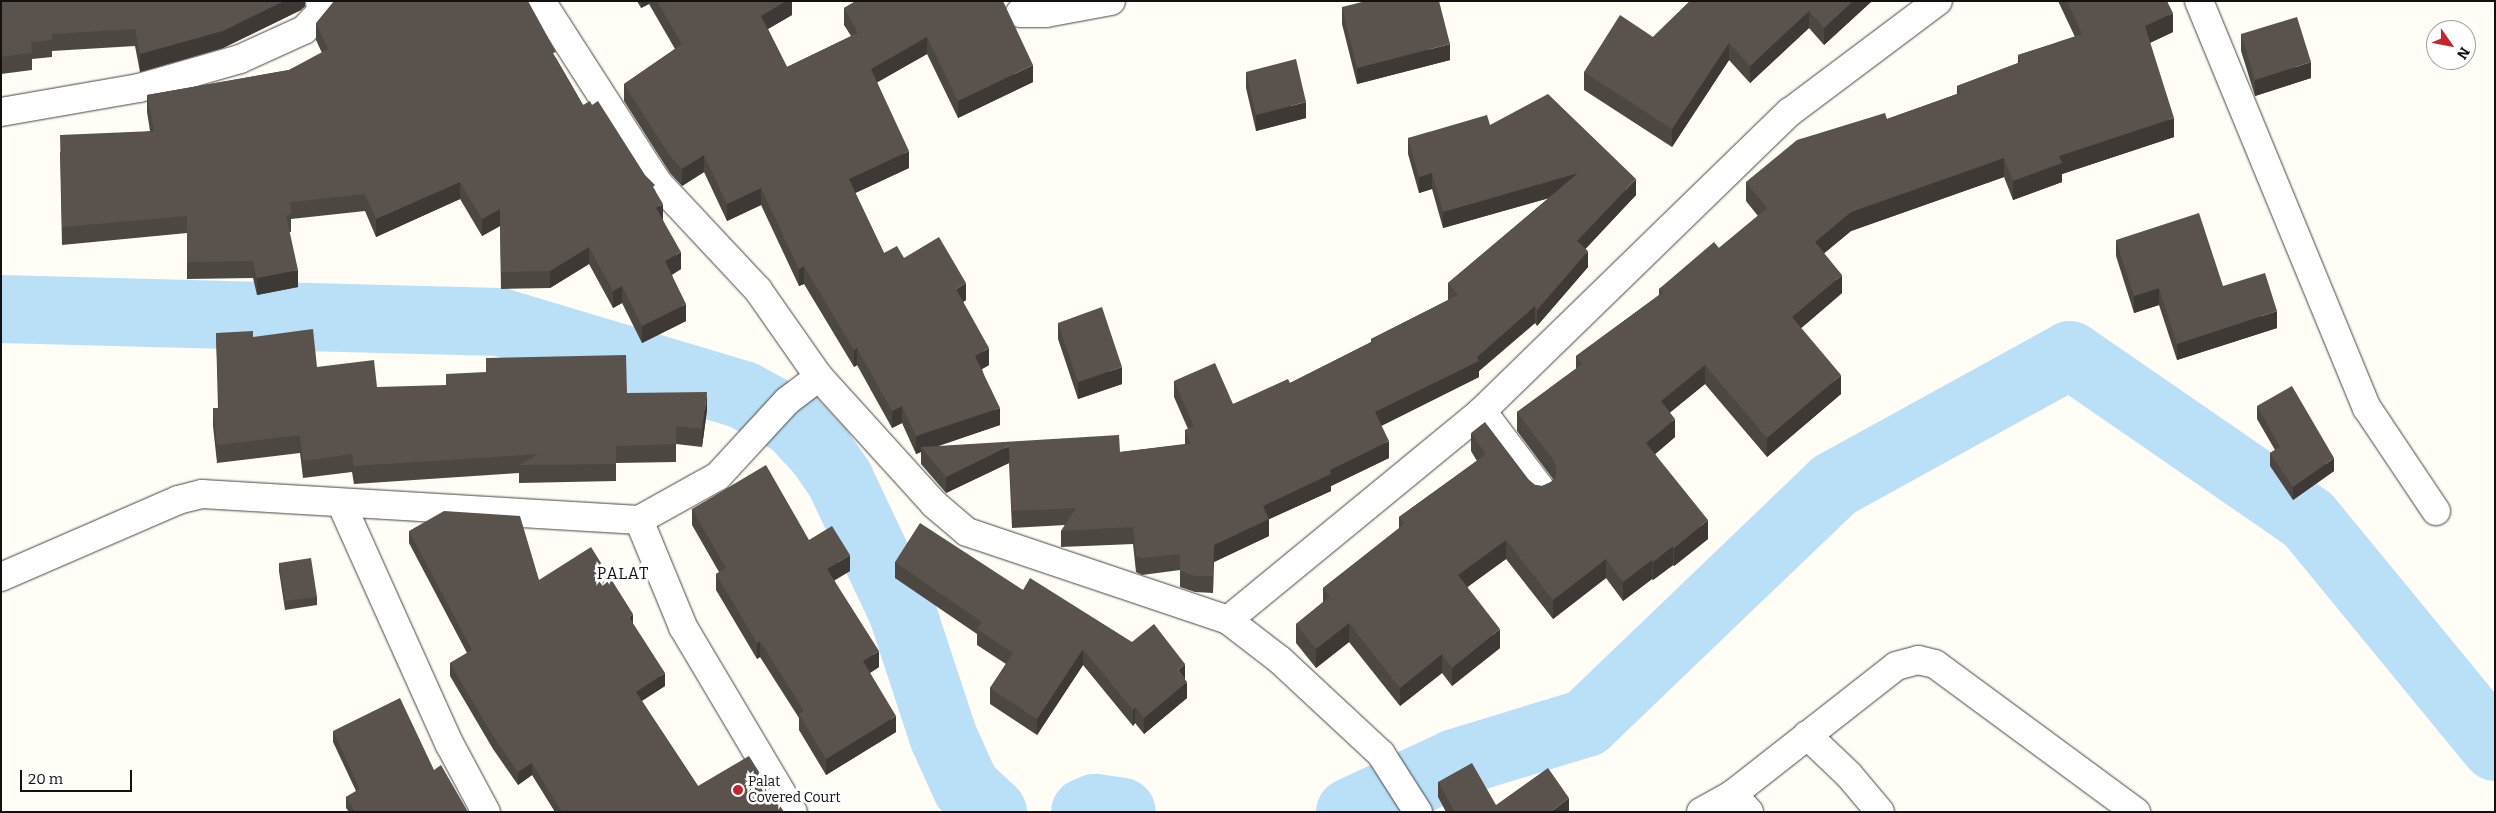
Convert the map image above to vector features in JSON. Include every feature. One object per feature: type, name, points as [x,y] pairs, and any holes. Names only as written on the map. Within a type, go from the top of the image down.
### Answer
[{"type":"street","points":[[1,112],[139,88],[240,60],[304,30],[321,12],[320,1]]},
{"type":"street","points":[[541,1],[658,183],[758,290],[819,377],[934,504],[967,532],[1228,620],[1280,660],[1380,754],[1418,812]]},
{"type":"street","points":[[1020,14],[1046,13],[1111,1]]},
{"type":"street","points":[[1228,620],[1482,411],[1790,112],[1938,1]]},
{"type":"street","points":[[2199,1],[2367,408],[2436,511]]},
{"type":"street","points":[[1,577],[178,500],[202,494],[639,520],[718,476],[787,401],[819,377]]},
{"type":"street","points":[[1482,411],[1541,489]]},
{"type":"street","points":[[342,503],[450,745],[486,812]]},
{"type":"street","points":[[639,520],[682,627],[793,812]]},
{"type":"street","points":[[1700,812],[1741,803],[1807,735],[1896,666],[1918,660],[1935,664],[2136,812]]},
{"type":"street","points":[[1807,735],[1849,775],[1880,812]]},
{"type":"building","points":[[1,1],[284,1],[223,31],[140,54],[135,29],[52,34],[52,40],[31,42],[32,53],[1,57]]},
{"type":"building","points":[[334,1],[528,1],[556,52],[553,53],[583,105],[590,101],[592,105],[598,101],[645,175],[655,185],[653,187],[663,204],[656,208],[681,252],[665,261],[686,304],[642,326],[622,286],[613,291],[589,247],[550,271],[501,272],[500,209],[482,219],[460,182],[376,219],[365,194],[290,202],[291,215],[286,215],[298,270],[257,278],[253,261],[187,262],[187,216],[62,227],[60,135],[154,131],[147,95],[289,70],[328,49],[316,23]]},
{"type":"building","points":[[657,1],[786,1],[761,16],[787,67],[858,33],[844,8],[856,1],[1003,1],[1033,65],[958,101],[927,37],[871,69],[909,151],[849,179],[884,253],[897,246],[904,258],[939,237],[966,283],[956,289],[989,348],[975,356],[1000,408],[916,436],[902,406],[892,411],[857,348],[854,350],[804,266],[799,269],[761,188],[727,204],[704,155],[682,169],[670,156],[624,84],[682,44]]},
{"type":"building","points":[[1366,1],[1439,1],[1450,44],[1357,68],[1342,7]]},
{"type":"building","points":[[1690,1],[1853,1],[1824,28],[1809,11],[1750,66],[1729,43],[1672,129],[1584,72],[1620,15],[1653,37]]},
{"type":"building","points":[[2067,1],[2167,1],[2173,13],[2145,26],[2174,118],[2059,156],[2062,163],[2013,181],[2004,158],[1851,212],[1815,242],[1842,275],[1792,317],[1841,375],[1767,438],[1705,365],[1661,401],[1675,419],[1646,443],[1708,520],[1674,548],[1673,546],[1623,582],[1606,559],[1553,600],[1506,540],[1458,575],[1500,629],[1452,668],[1442,654],[1400,688],[1349,623],[1316,649],[1296,624],[1330,597],[1323,588],[1404,524],[1399,517],[1486,454],[1471,433],[1485,422],[1529,480],[1535,485],[1542,486],[1551,482],[1556,476],[1554,461],[1517,412],[1582,364],[1576,356],[1662,293],[1659,289],[1714,242],[1719,248],[1767,208],[1746,182],[1797,140],[1885,113],[1887,119],[1960,93],[1957,86],[2021,62],[2018,55],[2082,34]]},
{"type":"building","points":[[2297,17],[2311,62],[2255,80],[2241,34]]},
{"type":"building","points":[[1296,59],[1306,102],[1256,115],[1246,72]]},
{"type":"building","points":[[1548,94],[1636,179],[1577,241],[1588,251],[1537,310],[1535,306],[1477,357],[1479,361],[1375,412],[1389,441],[1330,470],[1331,474],[1263,506],[1269,519],[1214,545],[1213,576],[1195,576],[1180,571],[1180,554],[1142,558],[1136,556],[1133,527],[1061,531],[1076,508],[1012,511],[1009,446],[946,477],[921,447],[1119,435],[1120,452],[1191,444],[1185,430],[1194,426],[1174,381],[1215,363],[1233,404],[1288,379],[1290,383],[1372,342],[1371,339],[1458,295],[1448,283],[1578,173],[1443,212],[1432,173],[1419,177],[1408,138],[1487,115],[1490,125]]},
{"type":"building","points":[[2199,213],[2223,286],[2265,273],[2277,311],[2177,344],[2159,288],[2134,296],[2116,240]]},
{"type":"building","points":[[1102,307],[1122,367],[1078,382],[1058,323]]},
{"type":"building","points":[[313,329],[317,367],[374,360],[377,387],[446,385],[446,374],[486,372],[486,358],[626,355],[627,393],[707,392],[702,429],[676,426],[676,444],[616,446],[616,464],[519,465],[539,454],[354,466],[352,454],[303,461],[300,435],[217,445],[213,408],[219,408],[216,333],[253,331],[253,337]]},
{"type":"building","points":[[2292,386],[2334,458],[2293,487],[2270,453],[2280,447],[2257,406]]},
{"type":"building","points":[[766,465],[809,540],[832,526],[850,555],[827,569],[879,651],[863,661],[896,716],[826,759],[799,714],[804,711],[760,641],[757,643],[716,574],[726,568],[692,509]]},
{"type":"building","points":[[444,511],[520,516],[539,580],[591,547],[633,614],[629,617],[665,673],[636,692],[698,786],[749,756],[784,812],[562,812],[532,763],[518,772],[493,736],[450,663],[472,650],[409,531]]},
{"type":"building","points":[[920,523],[1023,590],[1030,578],[1132,642],[1154,624],[1185,664],[1178,670],[1187,682],[1144,718],[1135,707],[1133,710],[1083,649],[1037,719],[990,688],[1013,653],[977,629],[982,622],[895,562]]},
{"type":"building","points":[[311,558],[317,597],[285,601],[279,563]]},
{"type":"building","points":[[400,698],[434,770],[441,765],[468,812],[355,812],[346,797],[360,789],[333,731]]},
{"type":"building","points":[[1472,763],[1496,805],[1548,768],[1569,798],[1553,810],[1554,812],[1455,812],[1438,782]]},
{"type":"waterway","points":[[1,309],[500,322],[743,395],[793,422],[820,451],[840,480],[902,611],[943,736],[966,787],[993,812]]},
{"type":"waterway","points":[[1350,812],[1455,763],[1586,723],[1834,485],[2070,355],[2308,519],[2495,747]]},
{"type":"waterway","points":[[1085,812],[1095,808],[1122,812]]},
{"type":"place","name":"Palat Covered Court","points":[[738,790]]},
{"type":"district","name":"PALAT","points":[[623,574]]}]
